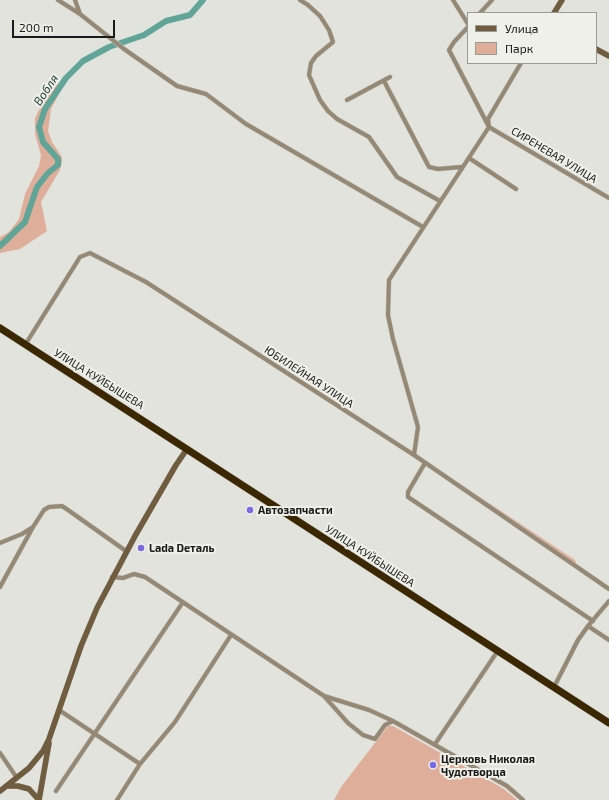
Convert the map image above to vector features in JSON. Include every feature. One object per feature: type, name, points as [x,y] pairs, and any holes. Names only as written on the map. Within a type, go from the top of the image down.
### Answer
[{"type":"highway","name":"УЛИЦА КУЙБЫШЕВА","points":[[0,328],[497,652],[609,723]]},
{"type":"street","points":[[58,0],[80,14],[124,49],[177,86],[206,94],[246,124],[423,227]]},
{"type":"street","points":[[75,0],[80,14]]},
{"type":"street","points":[[300,0],[308,5],[322,19],[329,30],[333,42],[316,56],[311,63],[309,75],[320,100],[328,111],[337,119],[369,137],[397,177],[440,201]]},
{"type":"street","points":[[453,0],[467,22]]},
{"type":"street","points":[[481,12],[492,0]]},
{"type":"street","points":[[555,12],[562,0]]},
{"type":"street","points":[[467,29],[454,42],[449,50],[490,127]]},
{"type":"street","points":[[597,50],[609,56]]},
{"type":"street","points":[[414,454],[418,427],[393,339],[387,300],[389,280],[461,168],[490,127],[488,119],[520,64]]},
{"type":"street","points":[[347,100],[390,77]]},
{"type":"street","points":[[384,81],[429,167],[446,170],[461,168]]},
{"type":"street","name":"СИРЕНЕВАЯ УЛИЦА","points":[[490,127],[609,198]]},
{"type":"street","points":[[469,158],[516,189]]},
{"type":"street","name":"ЮБИЛЕЙНАЯ УЛИЦА","points":[[24,345],[80,257],[90,253],[146,282],[414,454],[609,589]]},
{"type":"street","points":[[39,800],[50,739],[81,646],[112,577],[176,465],[187,449]]},
{"type":"street","points":[[425,463],[408,492],[408,497],[593,621]]},
{"type":"street","points":[[0,586],[33,527],[44,510],[50,506],[62,506],[126,552]]},
{"type":"street","points":[[0,542],[22,534],[33,527]]},
{"type":"street","points":[[112,577],[123,578],[134,574],[140,575],[183,602],[324,696],[356,731],[363,735],[375,739],[385,725],[392,721]]},
{"type":"street","points":[[554,687],[578,640],[609,601]]},
{"type":"street","points":[[56,791],[183,602]]},
{"type":"street","points":[[588,626],[609,640]]},
{"type":"street","points":[[117,800],[140,764],[175,722],[231,634]]},
{"type":"street","points":[[435,744],[497,652]]},
{"type":"street","points":[[324,696],[369,710],[392,721],[507,786],[523,800]]},
{"type":"street","points":[[59,710],[140,764]]},
{"type":"street","points":[[0,790],[17,778],[36,759],[50,739]]},
{"type":"street","points":[[0,754],[17,778]]},
{"type":"street","points":[[7,786],[18,786],[29,789],[39,800]]},
{"type":"green space","points":[[56,82],[62,88],[51,109],[48,131],[52,142],[62,157],[62,162],[60,170],[41,202],[47,231],[20,249],[0,253],[0,237],[9,232],[19,219],[25,194],[39,166],[41,155],[35,134],[35,118],[51,86]]},
{"type":"green space","points":[[424,460],[575,560],[576,563],[574,564]]},
{"type":"green space","points":[[388,726],[393,726],[504,789],[517,800],[334,800],[341,787]]},
{"type":"waterway","name":"Вобля","points":[[0,246],[25,222],[37,187],[48,173],[58,165],[58,159],[43,142],[39,127],[45,109],[66,78],[83,61],[109,47],[144,35],[166,21],[190,15],[203,0]]},
{"type":"place","name":"Автозапчасти","points":[[250,510]]},
{"type":"place","name":"Lada Dеталь","points":[[141,548]]},
{"type":"place","name":"Церковь Николая Чудотворца","points":[[433,765]]}]
